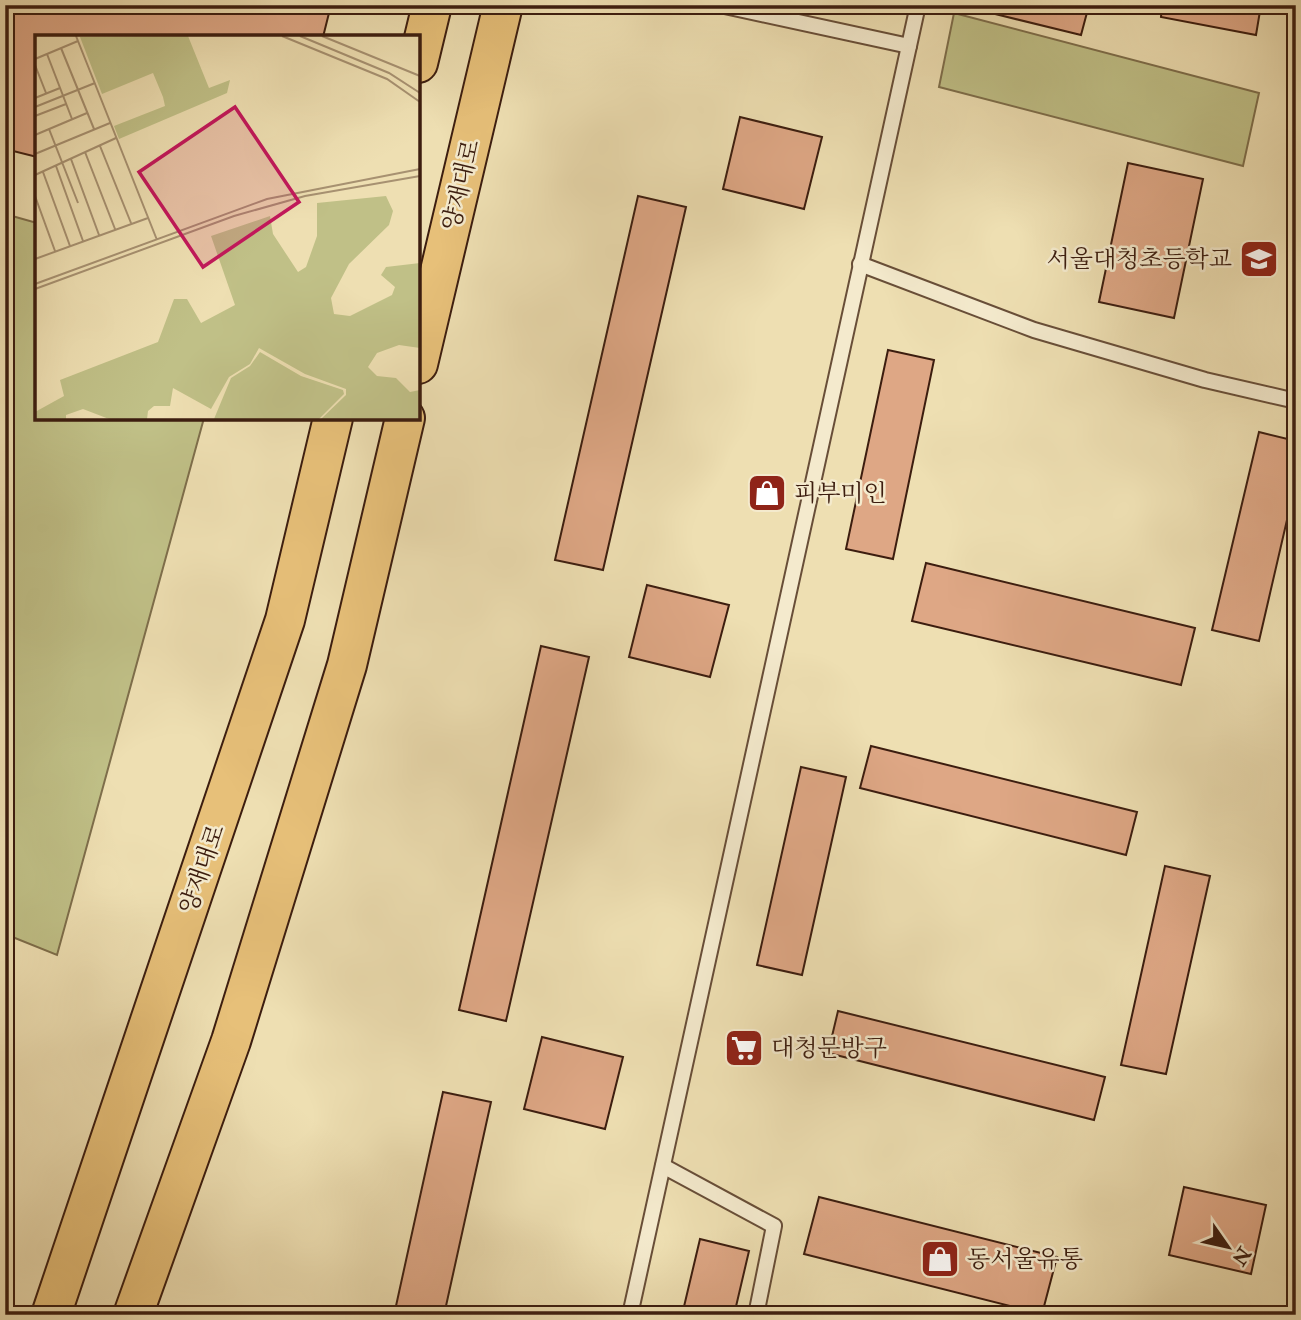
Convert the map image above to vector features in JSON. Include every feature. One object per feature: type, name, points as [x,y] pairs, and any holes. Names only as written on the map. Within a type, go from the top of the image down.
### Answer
[{"type":"main road","points":[[420,56],[432,5]]},
{"type":"main road","name":"양재대로","points":[[420,356],[503,5]]},
{"type":"main road","name":"양재대로","points":[[51,1315],[285,620],[333,420]]},
{"type":"main road","points":[[133,1315],[231,1041],[347,665],[405,420]]},
{"type":"lane","points":[[720,5],[909,46]]},
{"type":"lane","points":[[630,1315],[918,5]]},
{"type":"lane","points":[[860,264],[1034,330],[1205,380],[1296,401]]},
{"type":"lane","points":[[663,1166],[774,1226],[756,1315]]},
{"type":"green space","points":[[954,13],[1259,93],[1243,166],[939,87]]},
{"type":"green space","points":[[5,214],[35,222],[35,420],[203,420],[57,955],[5,934]]},
{"type":"building","points":[[5,5],[331,5],[324,35],[35,35],[35,156],[5,149]]},
{"type":"building","points":[[996,5],[1089,5],[1081,35],[995,14]]},
{"type":"building","points":[[1162,5],[1261,5],[1256,35],[1161,17]]},
{"type":"building","points":[[740,117],[822,137],[804,209],[723,189]]},
{"type":"building","points":[[1128,163],[1203,179],[1174,318],[1099,302]]},
{"type":"building","points":[[638,196],[686,207],[603,570],[555,560]]},
{"type":"building","points":[[888,350],[934,360],[893,559],[846,549]]},
{"type":"building","points":[[1259,432],[1296,441],[1296,481],[1259,641],[1212,630]]},
{"type":"building","points":[[926,563],[1195,628],[1181,685],[912,621]]},
{"type":"building","points":[[647,585],[729,605],[710,677],[629,657]]},
{"type":"building","points":[[541,646],[589,657],[506,1021],[459,1010]]},
{"type":"building","points":[[871,746],[1137,812],[1126,855],[860,788]]},
{"type":"building","points":[[801,767],[846,777],[802,975],[757,965]]},
{"type":"building","points":[[1165,866],[1210,876],[1166,1074],[1121,1065]]},
{"type":"building","points":[[838,1011],[1105,1077],[1094,1120],[828,1053]]},
{"type":"building","points":[[542,1037],[623,1057],[605,1129],[524,1109]]},
{"type":"building","points":[[443,1092],[491,1102],[444,1315],[394,1315]]},
{"type":"building","points":[[1184,1187],[1266,1205],[1251,1274],[1169,1255]]},
{"type":"building","points":[[819,1197],[1057,1257],[1042,1314],[804,1254]]},
{"type":"building","points":[[700,1239],[749,1251],[734,1315],[682,1315]]},
{"type":"place","name":"서울대청초등학교","points":[[1259,259]]},
{"type":"place","name":"피부미인","points":[[767,493]]},
{"type":"place","name":"대청문방구","points":[[744,1048]]},
{"type":"place","name":"동서울유통","points":[[940,1259]]}]
